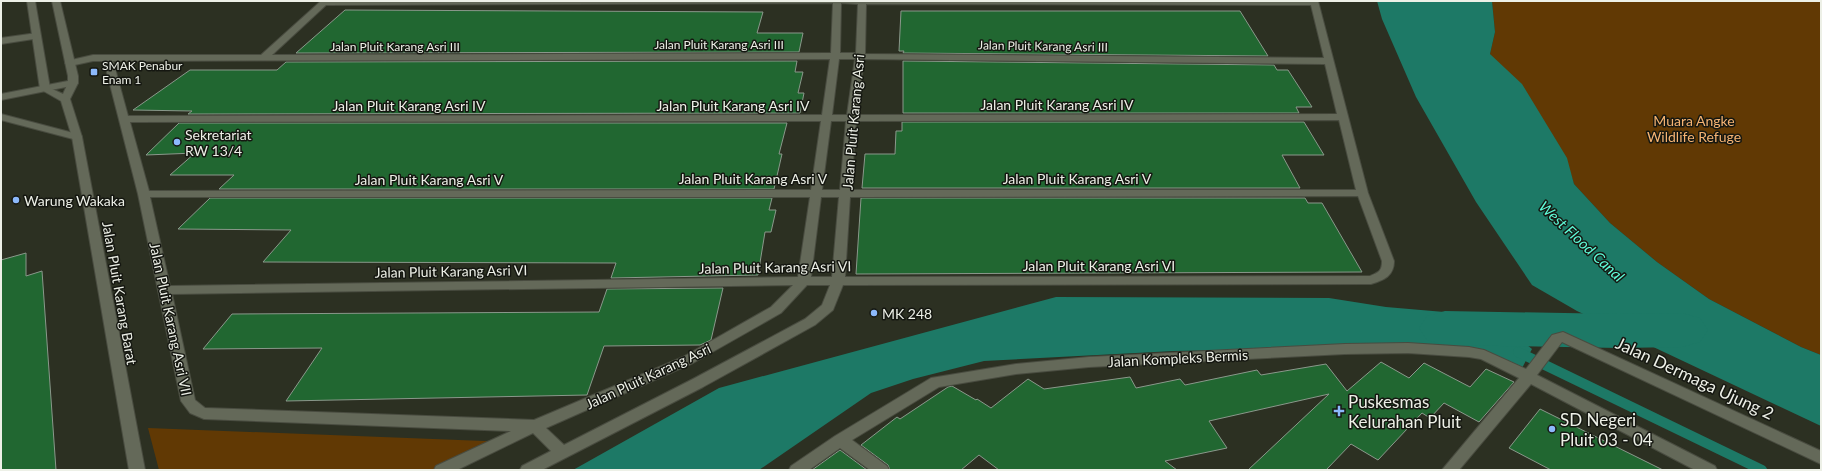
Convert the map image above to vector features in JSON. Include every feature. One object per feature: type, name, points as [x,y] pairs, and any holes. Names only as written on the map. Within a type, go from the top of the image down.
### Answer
[{"type":"street","points":[[31,1],[45,89]]},
{"type":"street","points":[[45,89],[65,99],[73,83],[73,76],[56,1]]},
{"type":"street","name":"Jalan Pluit Karang Asri","points":[[442,470],[535,426],[688,360],[776,310],[804,281],[835,56],[837,1]]},
{"type":"street","name":"Jalan Pluit Karang Asri","points":[[528,470],[698,383],[810,322],[828,307],[838,281],[851,119],[860,56],[862,1]]},
{"type":"street","points":[[263,58],[324,2],[1314,2],[1362,193]]},
{"type":"street","points":[[1,41],[37,36]]},
{"type":"street","name":"Jalan Pluit Karang Asri III","points":[[108,58],[860,56],[1329,61]]},
{"type":"street","points":[[70,63],[88,59],[108,58]]},
{"type":"street","name":"Jalan Pluit Karang Asri VII","points":[[108,58],[144,194],[166,290],[188,401],[192,408],[205,414],[535,426]]},
{"type":"street","points":[[1,97],[73,83]]},
{"type":"street","name":"Jalan Pluit Karang Barat","points":[[65,99],[77,137],[137,470]]},
{"type":"street","points":[[1,116],[77,137]]},
{"type":"street","name":"Jalan Pluit Karang Asri IV","points":[[124,119],[1343,117]]},
{"type":"street","name":"Jalan Pluit Karang Asri V","points":[[144,194],[1362,193]]},
{"type":"street","name":"Jalan Pluit Karang Asri VI","points":[[166,290],[804,281],[1371,280],[1384,276],[1388,269],[1388,261],[1362,193]]},
{"type":"street","name":"Jalan Dermaga Ujung 2","points":[[1531,373],[1557,338],[1563,337],[1821,458]]},
{"type":"street","name":"Jalan Kompleks Bermis","points":[[797,470],[840,440],[936,382],[1016,369],[1089,362],[1345,349],[1408,348],[1475,353],[1531,373],[1709,470]]},
{"type":"street","points":[[1450,470],[1531,373]]},
{"type":"street","points":[[535,426],[562,453]]},
{"type":"street","points":[[840,440],[881,470]]},
{"type":"green space","name":"Muara Angke Wildlife Refuge","points":[[1492,1],[1821,1],[1821,355],[1801,347],[1709,299],[1657,262],[1610,223],[1574,184],[1566,158],[1490,54],[1495,32]]},
{"type":"green space","points":[[148,428],[510,442],[496,444],[432,470],[159,470]]},
{"type":"water","name":"West Flood Canal","points":[[1377,1],[1492,1],[1495,32],[1490,54],[1522,84],[1567,158],[1574,184],[1610,223],[1657,262],[1709,299],[1801,347],[1821,355],[1821,426],[1577,311],[1532,285],[1476,202],[1416,97],[1382,19]]},
{"type":"water","points":[[1056,297],[1329,298],[1386,307],[1491,316],[1532,349],[1521,370],[1480,351],[1409,346],[1174,351],[984,361],[913,379],[871,393],[759,470],[573,470],[719,388]]},
{"type":"building","points":[[345,10],[763,12],[757,33],[803,33],[799,52],[296,53]]},
{"type":"building","points":[[901,11],[1240,11],[1268,56],[903,53],[904,51],[899,51]]},
{"type":"building","points":[[797,61],[795,72],[803,72],[798,93],[804,93],[800,113],[188,114],[192,111],[133,110],[190,70],[277,70],[286,62]]},
{"type":"building","points":[[903,61],[1274,65],[1277,70],[1288,70],[1312,107],[1296,107],[1299,113],[903,113]]},
{"type":"building","points":[[902,122],[1304,122],[1324,155],[1282,155],[1300,188],[862,188],[865,154],[895,154],[896,131],[902,131]]},
{"type":"building","points":[[179,123],[787,123],[779,154],[782,154],[774,189],[219,189],[234,175],[170,175],[195,153],[146,155]]},
{"type":"building","points":[[210,198],[772,198],[769,210],[776,210],[771,232],[765,232],[758,275],[611,278],[616,263],[263,262],[291,230],[178,229]]},
{"type":"building","points":[[861,198],[1305,198],[1308,203],[1322,203],[1362,272],[856,274]]},
{"type":"building","points":[[26,253],[26,276],[42,271],[56,470],[1,470],[1,260]]},
{"type":"building","points":[[723,288],[711,340],[700,345],[604,346],[587,395],[286,401],[322,348],[203,349],[232,314],[599,312],[607,289]]},
{"type":"building","points":[[1381,362],[1409,378],[1424,363],[1470,387],[1486,369],[1514,382],[1479,422],[1444,403],[1430,418],[1422,413],[1378,460],[1351,444],[1326,470],[1248,470],[1329,394],[1209,421],[1227,448],[1165,461],[1177,470],[999,470],[979,455],[961,470],[890,470],[888,465],[861,445],[897,417],[900,419],[948,387],[952,386],[991,408],[1028,379],[1044,389],[1130,377],[1136,388],[1180,379],[1185,385],[1257,370],[1261,375],[1326,364],[1347,391]]},
{"type":"building","name":"SD Negeri Pluit 03 - 04","points":[[1540,409],[1663,470],[1551,470],[1509,448]]},
{"type":"building","points":[[840,450],[867,470],[812,470]]},
{"type":"waterway","points":[[1445,328],[1619,331],[1682,330]]},
{"type":"waterway","points":[[1518,352],[1762,470]]},
{"type":"place","name":"SMAK Penabur Enam 1","points":[[94,72]]},
{"type":"place","name":"Sekretariat RW 13/4","points":[[177,142]]},
{"type":"place","name":"Warung Wakaka","points":[[16,200]]},
{"type":"place","name":"MK 248","points":[[874,313]]},
{"type":"place","name":"Puskesmas Kelurahan Pluit","points":[[1339,411]]},
{"type":"place","name":"SD Negeri Pluit 03 - 04","points":[[1552,429]]}]
